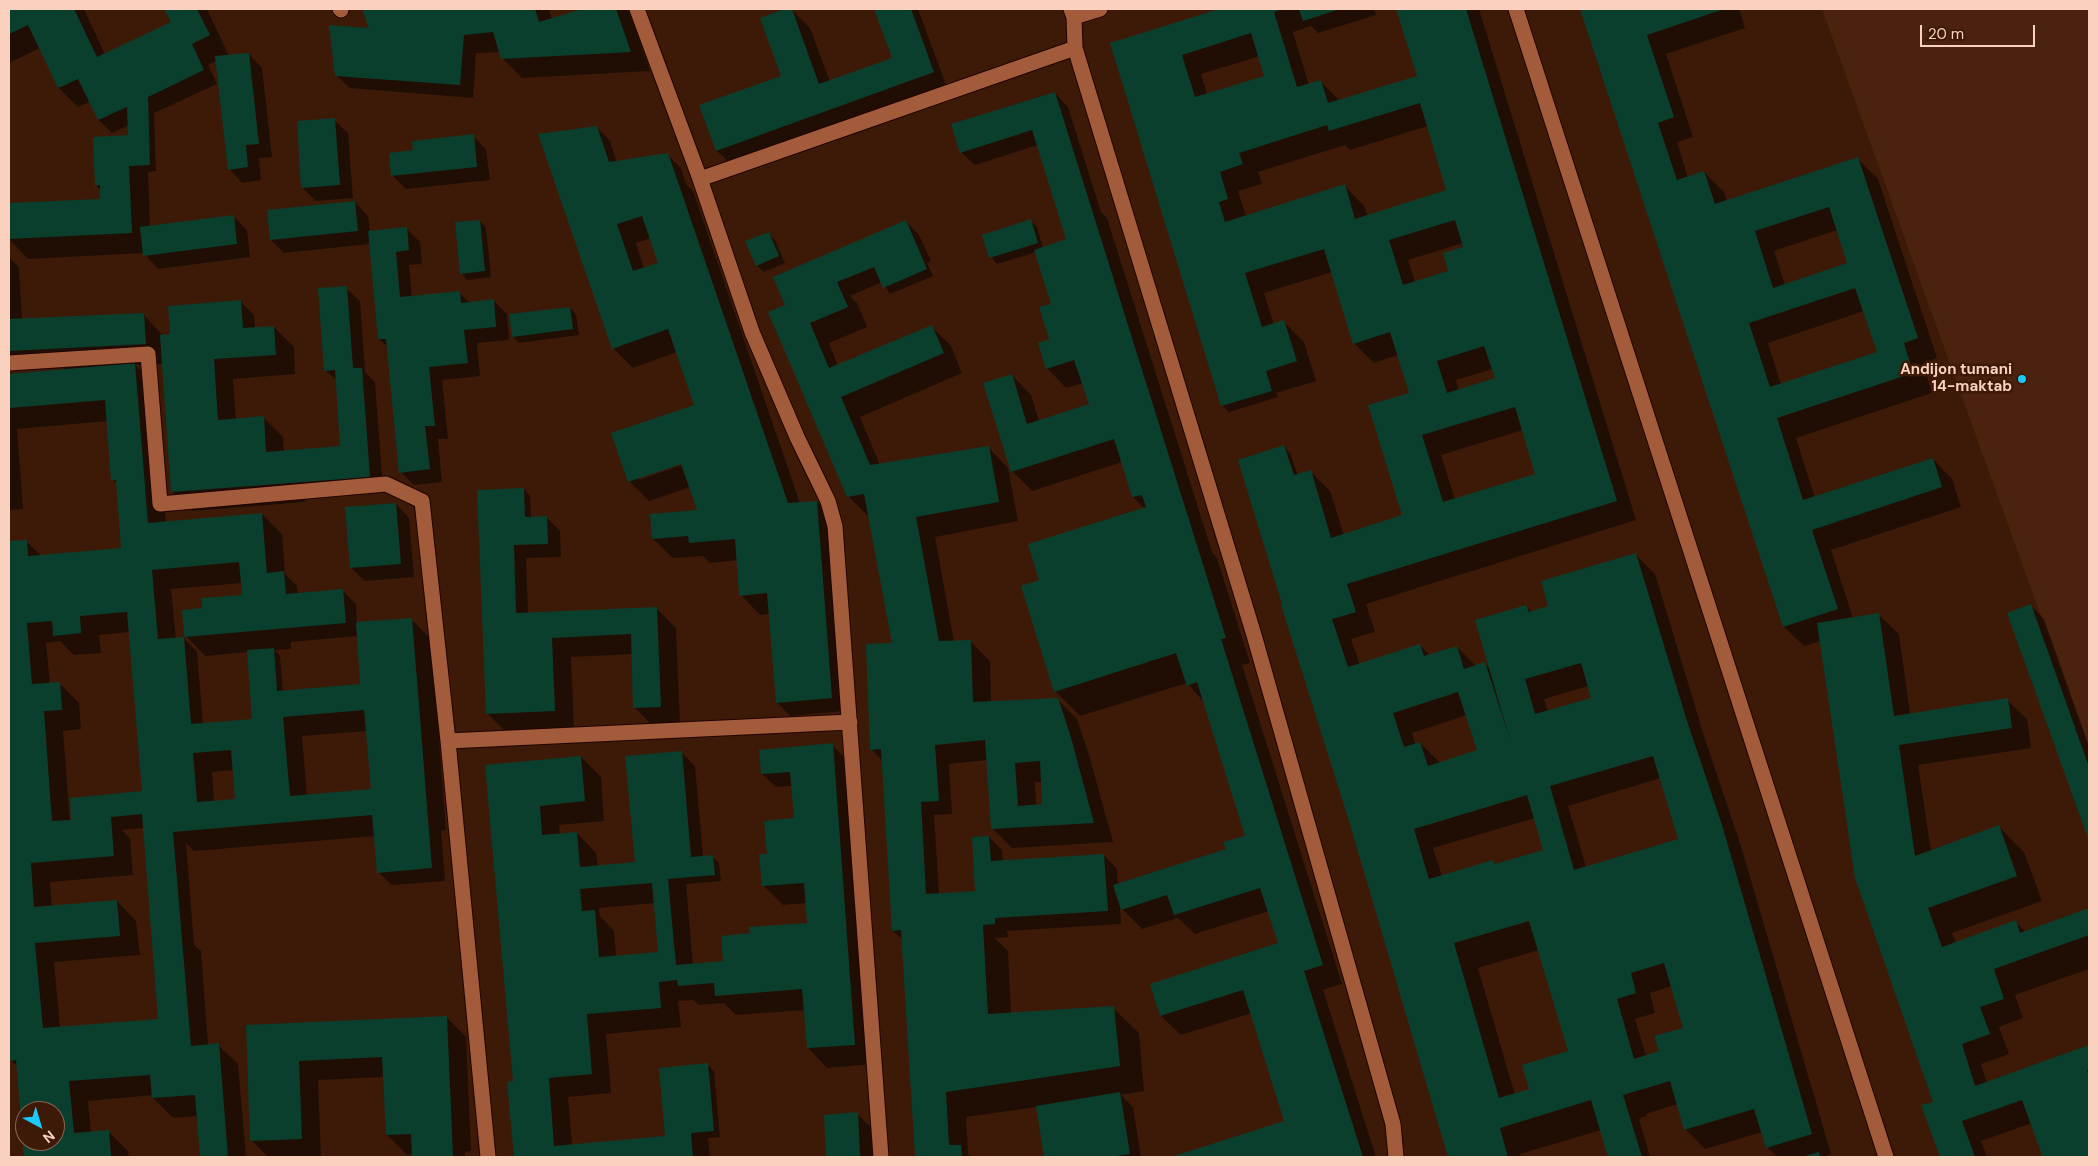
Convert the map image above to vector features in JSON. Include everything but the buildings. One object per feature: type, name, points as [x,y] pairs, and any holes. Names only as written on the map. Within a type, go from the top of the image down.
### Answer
[{"type":"street","points":[[638,9],[700,179],[752,332],[797,437],[828,501],[835,526],[881,1157]]},
{"type":"street","points":[[1100,9],[1073,13],[1075,48],[1254,635],[1393,1124],[1396,1157]]},
{"type":"street","points":[[1516,9],[1886,1157]]},
{"type":"street","points":[[700,179],[1075,48]]},
{"type":"street","points":[[9,363],[148,354],[160,504],[386,484],[422,501],[448,741],[488,1157]]},
{"type":"street","points":[[448,741],[850,722]]},
{"type":"shaded area","name":"Andijon tumani 14-maktab","points":[[1822,9],[2089,9],[2089,749]]},
{"type":"place","name":"Andijon tumani 14-maktab","points":[[2022,379]]}]
